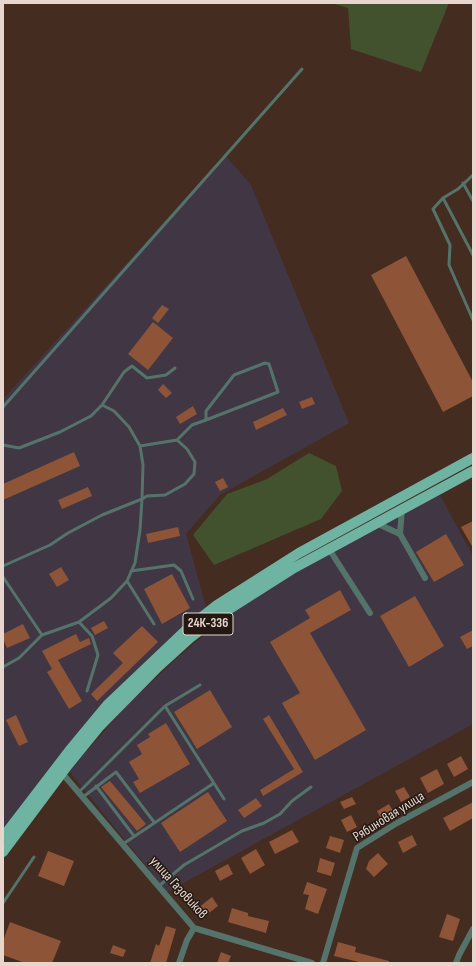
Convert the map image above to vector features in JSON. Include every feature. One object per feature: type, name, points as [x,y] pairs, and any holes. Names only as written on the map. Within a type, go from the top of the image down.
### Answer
[{"type":"main road","name":"24К-336","points":[[3,837],[52,771],[108,704],[189,627],[217,605],[299,553],[473,458]]},
{"type":"main road","name":"24К-336","points":[[3,852],[62,773],[99,727],[132,692],[190,638],[220,615],[294,568],[473,470]]},
{"type":"street","points":[[402,509],[400,534],[425,578]]},
{"type":"street","points":[[376,523],[400,534]]},
{"type":"street","points":[[329,549],[370,613]]},
{"type":"street","name":"улица Газовиков","points":[[62,773],[194,928],[312,963]]},
{"type":"street","name":"Рябиновая улица","points":[[322,963],[357,848],[397,823],[473,782]]},
{"type":"street","points":[[179,963],[187,940],[194,928]]},
{"type":"street","points":[[456,963],[473,930]]},
{"type":"lane","points":[[3,407],[302,69]]},
{"type":"lane","points":[[473,175],[458,189],[443,198],[433,209],[450,245],[449,265],[473,320]]},
{"type":"lane","points":[[463,183],[473,201]]},
{"type":"lane","points":[[443,198],[473,255]]},
{"type":"lane","points":[[140,446],[177,440],[192,425],[206,420],[278,392],[269,364],[265,363],[234,375],[206,411],[206,420]]},
{"type":"lane","points":[[3,445],[19,448],[60,432],[92,416],[124,372],[132,366],[147,378],[166,375],[175,368]]},
{"type":"lane","points":[[3,667],[19,658],[42,635],[79,622],[111,598],[127,582],[132,571],[135,563],[140,530],[143,465],[140,446],[124,421],[114,411],[102,404]]},
{"type":"lane","points":[[3,566],[50,545],[68,533],[86,525],[102,515],[147,496],[165,495],[185,484],[194,474],[195,462],[187,449],[177,440]]},
{"type":"lane","points":[[132,571],[174,565],[181,571],[193,599]]},
{"type":"lane","points":[[3,577],[42,635]]},
{"type":"lane","points":[[127,582],[154,624]]},
{"type":"lane","points":[[79,622],[92,636],[98,654],[87,691]]},
{"type":"lane","points":[[81,794],[165,706],[200,685]]},
{"type":"lane","points":[[165,706],[224,799]]},
{"type":"lane","points":[[81,794],[96,786],[113,772],[117,773],[154,822]]},
{"type":"lane","points":[[123,844],[214,783]]},
{"type":"lane","points":[[96,786],[134,836]]},
{"type":"lane","points":[[159,886],[184,865],[242,831],[264,823],[280,814],[292,801],[311,787]]},
{"type":"lane","points":[[3,903],[34,857]]},
{"type":"shaded area","points":[[225,155],[251,185],[349,423],[220,495],[186,534],[206,607],[3,834],[3,399]]},
{"type":"shaded area","points":[[440,495],[473,556],[473,724],[167,892],[69,771],[130,702],[177,658],[227,616],[309,564]]},
{"type":"green space","points":[[331,3],[449,3],[421,72],[351,49],[348,8]]},
{"type":"green space","points":[[309,453],[336,466],[342,491],[321,519],[214,565],[193,535],[227,494],[267,479]]},
{"type":"building","points":[[406,256],[473,382],[473,396],[443,412],[371,275]]},
{"type":"building","points":[[162,305],[169,309],[158,323],[152,318]]},
{"type":"building","points":[[153,322],[173,338],[148,370],[128,354]]},
{"type":"building","points":[[163,384],[172,393],[166,398],[158,390]]},
{"type":"building","points":[[312,397],[315,404],[302,409],[299,402]]},
{"type":"building","points":[[193,406],[197,414],[180,424],[176,417]]},
{"type":"building","points":[[283,408],[287,415],[256,430],[253,422]]},
{"type":"building","points":[[74,452],[80,466],[3,500],[3,484]]},
{"type":"building","points":[[223,478],[228,487],[220,491],[215,482]]},
{"type":"building","points":[[88,487],[92,496],[62,509],[58,500]]},
{"type":"building","points":[[473,521],[473,548],[461,527]]},
{"type":"building","points":[[178,527],[180,536],[148,543],[146,534]]},
{"type":"building","points":[[446,534],[464,565],[434,582],[416,552]]},
{"type":"building","points":[[61,567],[69,580],[57,587],[49,574]]},
{"type":"building","points":[[172,574],[190,608],[162,624],[144,589]]},
{"type":"building","points":[[340,590],[351,610],[310,633],[366,730],[315,760],[282,703],[300,693],[270,642],[310,618],[305,610]]},
{"type":"building","points":[[415,596],[444,646],[409,667],[380,616]]},
{"type":"building","points":[[104,621],[108,628],[95,635],[91,628]]},
{"type":"building","points":[[23,624],[30,638],[7,648],[3,639],[3,634]]},
{"type":"building","points":[[142,626],[158,642],[97,701],[91,694],[123,663],[113,653]]},
{"type":"building","points":[[473,630],[473,646],[467,649],[460,637]]},
{"type":"building","points":[[76,634],[80,642],[89,638],[91,644],[58,660],[82,701],[69,709],[47,672],[52,669],[42,651]]},
{"type":"building","points":[[210,690],[232,727],[197,749],[174,712]]},
{"type":"building","points":[[16,715],[28,742],[19,746],[6,720]]},
{"type":"building","points":[[269,715],[303,772],[263,796],[260,790],[294,769],[263,719]]},
{"type":"building","points":[[166,723],[190,764],[140,793],[133,782],[139,779],[129,762],[142,754],[137,745],[150,737],[148,734]]},
{"type":"building","points":[[461,756],[468,769],[454,777],[447,764]]},
{"type":"building","points":[[437,769],[444,784],[428,793],[420,778]]},
{"type":"building","points":[[110,781],[146,824],[137,831],[101,787]]},
{"type":"building","points":[[404,787],[410,797],[401,802],[395,791]]},
{"type":"building","points":[[208,792],[227,821],[180,852],[161,823]]},
{"type":"building","points":[[352,797],[356,804],[344,809],[340,802]]},
{"type":"building","points":[[256,798],[262,806],[244,818],[238,810]]},
{"type":"building","points":[[473,802],[473,818],[450,831],[443,818]]},
{"type":"building","points":[[389,804],[394,813],[382,820],[377,811]]},
{"type":"building","points":[[351,815],[357,827],[347,832],[341,820]]},
{"type":"building","points":[[292,830],[299,842],[275,854],[269,842]]},
{"type":"building","points":[[412,835],[417,845],[403,853],[398,842]]},
{"type":"building","points":[[330,836],[344,840],[340,853],[326,848]]},
{"type":"building","points":[[256,849],[265,865],[250,874],[241,858]]},
{"type":"building","points":[[48,851],[74,861],[64,886],[38,876]]},
{"type":"building","points":[[378,853],[388,864],[374,877],[366,869],[369,861]]},
{"type":"building","points":[[320,858],[335,863],[331,876],[317,872]]},
{"type":"building","points":[[228,864],[233,874],[220,881],[215,871]]},
{"type":"building","points":[[307,882],[327,889],[318,914],[305,909],[309,895],[303,894]]},
{"type":"building","points":[[212,897],[218,906],[205,916],[198,908]]},
{"type":"building","points":[[232,908],[248,913],[248,916],[269,921],[266,933],[228,922]]},
{"type":"building","points":[[447,914],[460,919],[453,941],[439,937]]},
{"type":"building","points":[[10,922],[61,941],[52,963],[25,963],[3,955],[3,941]]},
{"type":"building","points":[[166,926],[176,929],[166,963],[150,963],[156,944],[159,946]]},
{"type":"building","points":[[338,942],[356,947],[355,952],[389,961],[389,963],[363,963],[334,956]]},
{"type":"building","points":[[113,945],[126,950],[123,957],[110,953]]},
{"type":"building","points":[[221,952],[231,956],[228,963],[217,963]]}]
